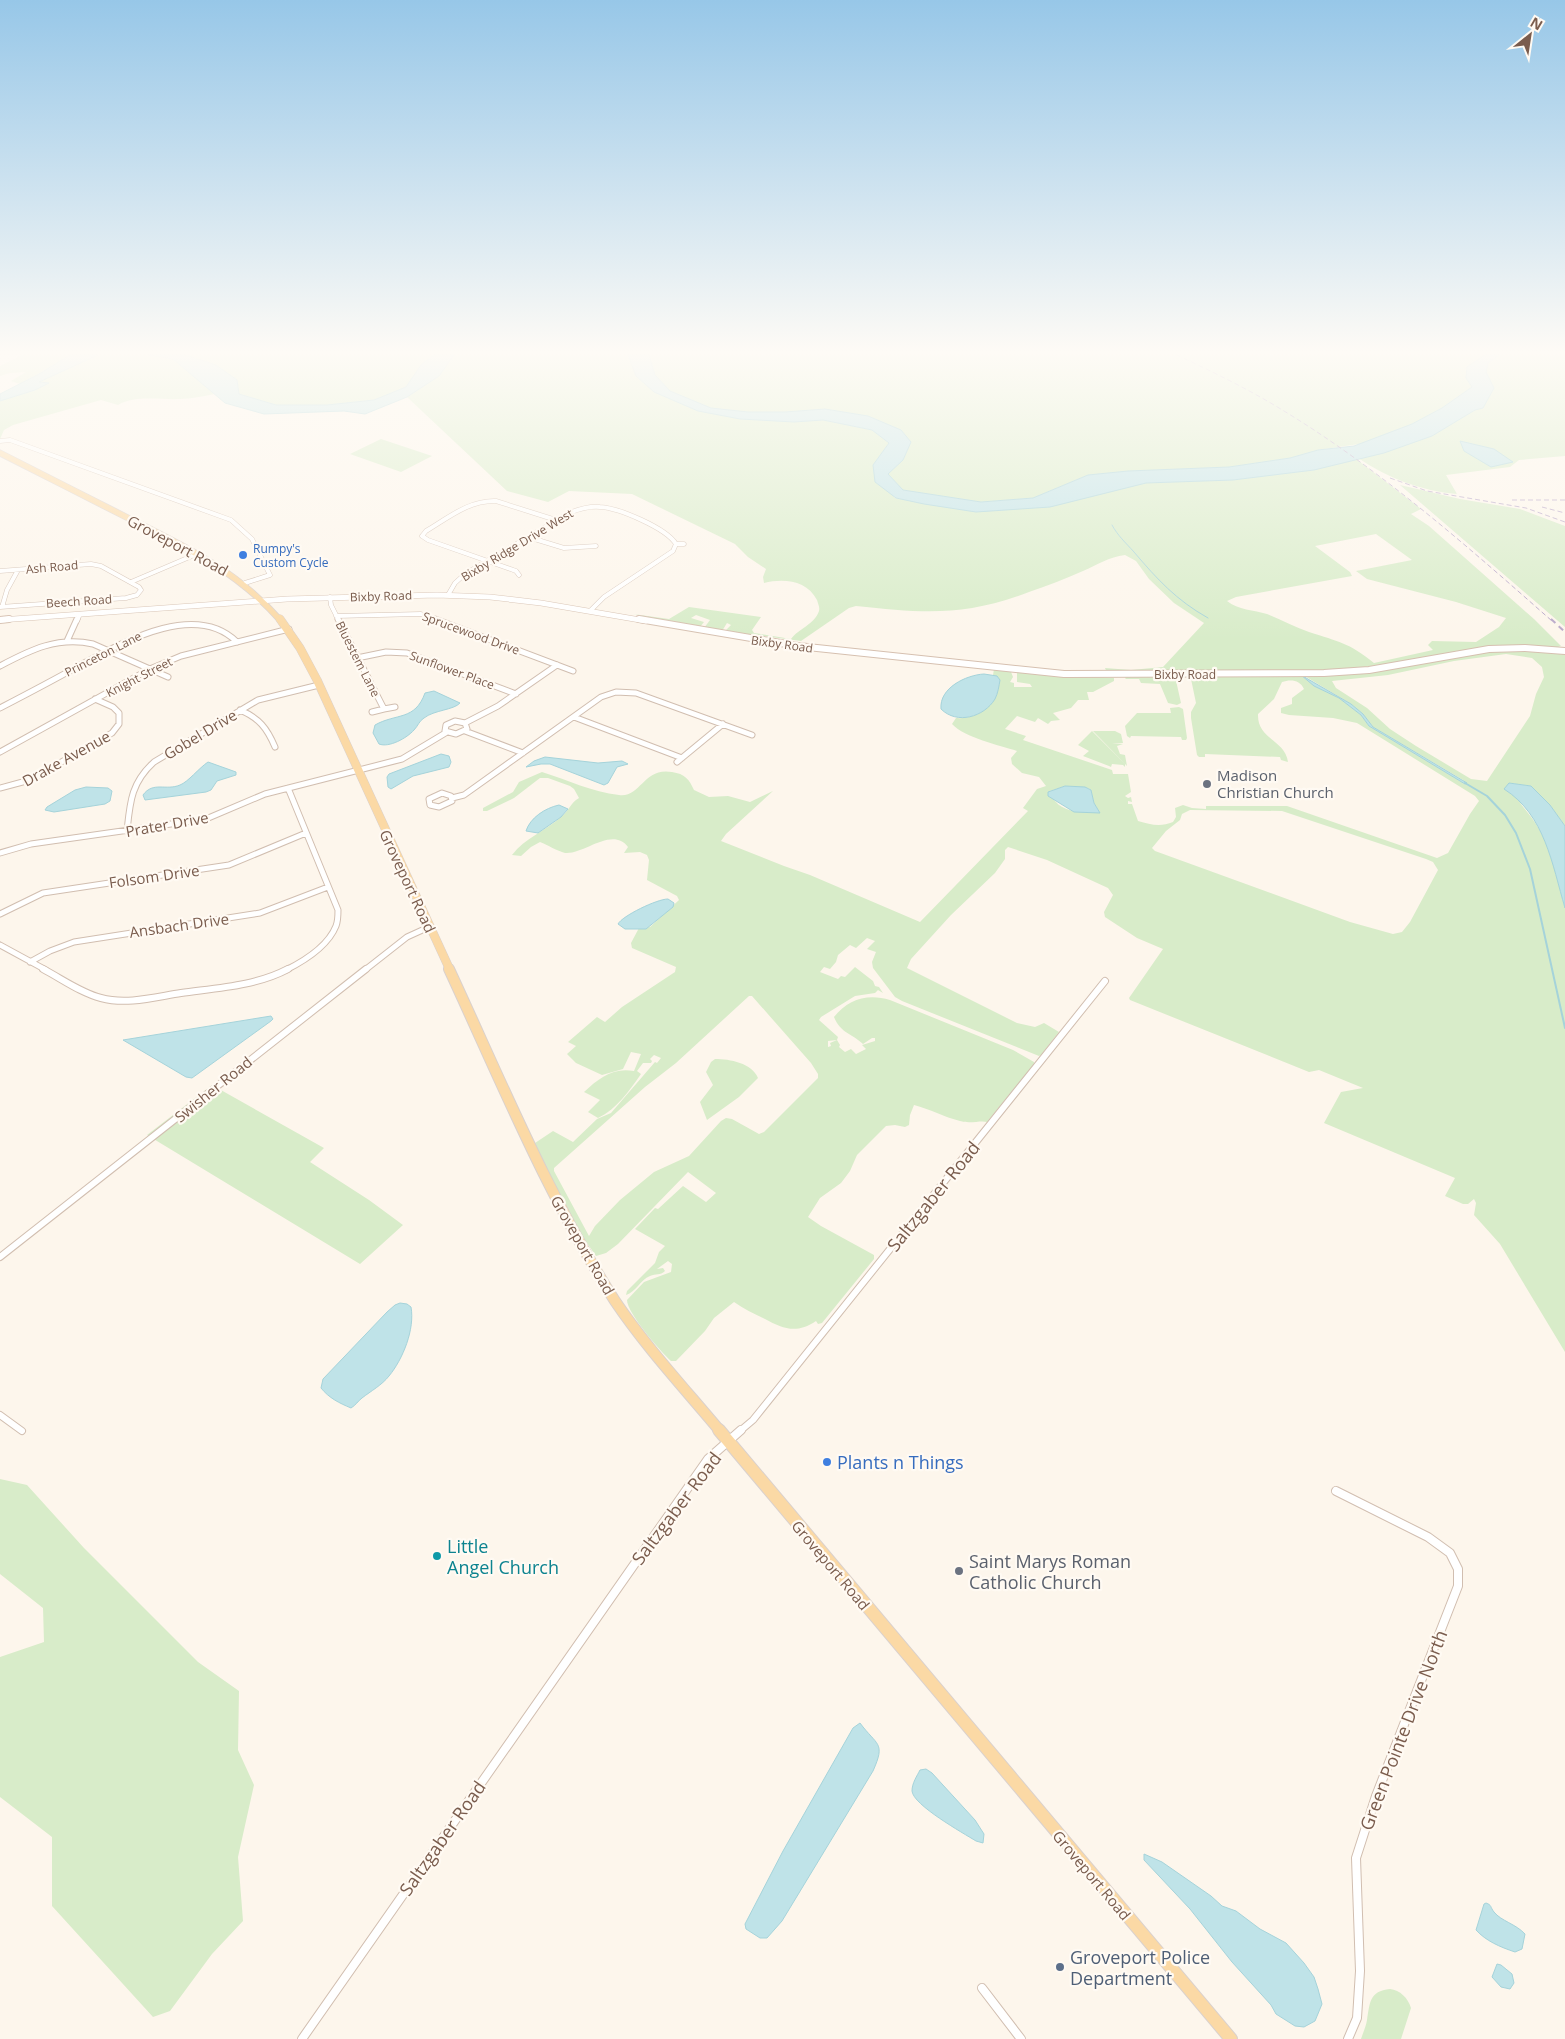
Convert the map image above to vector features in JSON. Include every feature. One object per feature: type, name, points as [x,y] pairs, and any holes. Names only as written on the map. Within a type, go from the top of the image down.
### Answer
[{"type":"main road","name":"Groveport Road","points":[[0,453],[222,566],[265,601],[289,629],[302,648],[530,1147],[570,1225],[616,1302],[641,1336],[727,1442],[1231,2039]]},
{"type":"street","points":[[38,450],[235,521],[251,535],[270,575],[245,583]]},
{"type":"street","points":[[422,536],[423,532],[473,504],[486,499],[556,520]]},
{"type":"street","name":"Bixby Ridge Drive West","points":[[448,595],[450,589],[460,578],[556,520],[586,505],[621,510],[667,535],[676,544]]},
{"type":"street","points":[[415,536],[422,536],[428,540],[516,571],[519,575]]},
{"type":"street","points":[[528,537],[564,548],[596,546]]},
{"type":"street","points":[[590,611],[604,597],[673,550],[676,544],[684,544]]},
{"type":"street","points":[[130,582],[199,553]]},
{"type":"street","name":"Ash Road","points":[[0,571],[91,564],[101,566],[130,582]]},
{"type":"street","points":[[1,607],[7,590],[18,570]]},
{"type":"street","name":"Beech Road","points":[[1,607],[130,597],[141,590],[130,582]]},
{"type":"street","points":[[0,591],[7,590]]},
{"type":"street","name":"Bixby Road","points":[[0,620],[330,597],[448,595],[506,599],[590,611],[792,646],[1048,673],[1300,674],[1370,670],[1496,648],[1565,651]]},
{"type":"street","name":"Bluestem Lane","points":[[330,597],[336,616],[384,709],[395,707]]},
{"type":"street","points":[[67,641],[80,614]]},
{"type":"street","name":"Sprucewood Drive","points":[[336,616],[421,614],[574,671]]},
{"type":"street","name":"Princeton Lane","points":[[0,708],[137,636],[150,632],[194,626],[221,628],[228,632],[237,642]]},
{"type":"street","name":"Knight Street","points":[[0,752],[150,669],[172,659],[289,629]]},
{"type":"street","points":[[0,666],[41,646],[67,641],[85,642],[168,677]]},
{"type":"street","name":"Sunflower Place","points":[[357,658],[386,652],[407,653],[516,694]]},
{"type":"street","points":[[465,731],[468,727],[465,723],[516,694],[558,665]]},
{"type":"street","name":"Gobel Drive","points":[[127,831],[134,785],[141,774],[170,751],[265,697],[319,685]]},
{"type":"street","points":[[452,798],[464,795],[606,694],[629,692],[641,694],[752,735]]},
{"type":"street","name":"Drake Avenue","points":[[0,788],[30,780],[112,733],[119,724],[119,713],[113,707],[95,699]]},
{"type":"street","points":[[372,712],[384,709]]},
{"type":"street","points":[[240,710],[260,719],[264,723],[275,747]]},
{"type":"street","points":[[574,717],[680,760],[723,724]]},
{"type":"street","name":"Prater Drive","points":[[0,854],[31,844],[206,819],[257,797],[402,759],[447,732],[444,727],[448,723],[459,721],[465,723]]},
{"type":"street","points":[[447,732],[454,734],[465,731],[523,753]]},
{"type":"street","points":[[0,945],[90,995],[118,1000],[243,984],[275,976],[308,957],[334,933],[339,918],[338,910],[288,788]]},
{"type":"street","name":"Folsom Drive","points":[[0,914],[43,893],[229,865],[306,833]]},
{"type":"street","name":"Ansbach Drive","points":[[30,962],[50,951],[74,942],[260,913],[328,887]]},
{"type":"street","name":"Swisher Road","points":[[0,1257],[407,937],[429,927]]},
{"type":"street","name":"Saltzgaber Road","points":[[302,2039],[708,1459],[753,1420],[1105,981]]},
{"type":"street","points":[[0,1415],[22,1431]]},
{"type":"street","name":"Green Pointe Drive North","points":[[1336,1492],[1428,1537],[1450,1553],[1458,1569],[1458,1586],[1376,1796],[1356,1858],[1360,1972],[1357,2018],[1348,2039]]},
{"type":"street","points":[[982,1988],[1021,2039]]},
{"type":"green space","points":[[358,450],[414,450],[432,456],[401,472],[350,454]]},
{"type":"green space","points":[[464,450],[884,450],[873,465],[895,498],[976,512],[1104,492],[1146,483],[1233,480],[1314,470],[1355,458],[1421,509],[1411,514],[1429,526],[1534,619],[1561,646],[1555,648],[1489,647],[1384,666],[1341,671],[1107,673],[1105,668],[1131,670],[1163,667],[1204,623],[1174,603],[1149,579],[1136,561],[1125,555],[1108,559],[1042,587],[984,606],[943,611],[923,611],[856,606],[849,608],[801,641],[725,631],[731,625],[727,623],[722,631],[704,628],[710,620],[696,615],[691,618],[704,622],[700,627],[633,614],[669,619],[689,607],[761,617],[752,630],[754,633],[791,639],[817,616],[819,608],[817,600],[807,588],[794,582],[771,581],[764,583],[763,577],[766,569],[748,557],[735,544],[632,494],[569,491],[548,502],[507,491]],"holes":[[[1376,534],[1412,560],[1356,571],[1367,579],[1456,602],[1506,618],[1499,627],[1476,642],[1432,641],[1428,645],[1433,650],[1374,663],[1343,643],[1304,630],[1267,614],[1236,606],[1227,601],[1236,597],[1352,576],[1350,572],[1315,546]]]},
{"type":"green space","points":[[907,450],[1317,450],[1290,458],[1229,467],[1128,471],[1088,475],[1033,498],[981,502],[903,490],[888,474],[903,460]]},
{"type":"green space","points":[[1367,450],[1565,450],[1565,456],[1519,460],[1510,467],[1446,475],[1457,494],[1418,487],[1381,472],[1358,458],[1374,455]]},
{"type":"green space","points":[[1400,485],[1460,499],[1520,509],[1565,526],[1565,627]]},
{"type":"green space","points":[[1501,649],[1565,652],[1565,826],[1550,805],[1531,786],[1509,783],[1544,838],[1565,908],[1565,1352],[1500,1244],[1474,1215],[1476,1203],[1474,1199],[1468,1204],[1463,1204],[1445,1196],[1455,1178],[1324,1123],[1341,1092],[1363,1088],[1319,1070],[1309,1072],[1130,1000],[1129,998],[1163,949],[1137,938],[1105,917],[1104,912],[1113,895],[1108,888],[1047,860],[1008,847],[1005,850],[1005,859],[995,873],[951,915],[911,959],[907,968],[1017,1023],[1035,1027],[1044,1023],[1059,1032],[1041,1055],[1039,1056],[895,997],[873,968],[872,962],[876,952],[867,949],[875,941],[867,938],[856,948],[850,945],[838,955],[836,962],[830,969],[824,967],[820,972],[838,979],[841,976],[845,977],[855,967],[873,981],[875,986],[879,987],[883,993],[878,990],[875,993],[855,996],[821,1017],[819,1020],[838,1037],[839,1047],[845,1052],[851,1049],[856,1054],[866,1049],[862,1045],[875,1041],[875,1038],[863,1044],[843,1030],[834,1017],[846,1006],[859,999],[882,998],[1013,1050],[1034,1062],[1034,1064],[987,1122],[960,1121],[914,1105],[909,1125],[905,1127],[886,1126],[857,1155],[850,1171],[841,1183],[820,1198],[808,1217],[874,1255],[874,1259],[822,1323],[818,1324],[816,1321],[803,1328],[790,1329],[753,1313],[734,1302],[714,1318],[705,1331],[676,1361],[671,1361],[645,1332],[628,1306],[627,1300],[644,1282],[671,1272],[672,1264],[668,1261],[657,1269],[663,1268],[665,1271],[663,1273],[652,1275],[643,1280],[633,1291],[626,1295],[627,1291],[655,1263],[659,1252],[665,1246],[635,1229],[655,1208],[658,1209],[683,1186],[706,1202],[716,1193],[688,1172],[618,1244],[606,1253],[596,1256],[580,1233],[535,1148],[535,1143],[553,1131],[573,1142],[597,1119],[611,1113],[655,1062],[657,1063],[661,1058],[654,1055],[650,1059],[651,1063],[643,1063],[637,1071],[641,1074],[627,1093],[617,1105],[598,1118],[588,1112],[600,1100],[584,1092],[595,1082],[613,1072],[634,1071],[641,1054],[631,1052],[623,1069],[602,1075],[576,1063],[567,1054],[576,1046],[568,1042],[597,1017],[605,1022],[622,1007],[675,972],[676,967],[632,948],[631,943],[639,928],[650,927],[679,900],[677,896],[647,880],[649,860],[647,855],[640,852],[624,853],[628,847],[621,841],[614,839],[606,840],[581,850],[565,853],[540,842],[521,856],[512,855],[529,839],[561,817],[579,798],[570,786],[548,778],[540,778],[514,798],[487,811],[483,811],[483,808],[513,792],[519,782],[542,772],[590,789],[619,795],[626,795],[632,792],[648,778],[662,772],[672,772],[683,776],[694,790],[709,797],[728,796],[750,802],[773,791],[726,834],[721,841],[810,875],[920,922],[1028,811],[1023,808],[1037,789],[1046,786],[1039,777],[1022,773],[1012,764],[1011,758],[1017,751],[974,737],[952,724],[956,718],[965,718],[981,712],[993,701],[999,686],[998,677],[993,675],[994,669],[1011,672],[1013,677],[1010,682],[1014,683],[1014,687],[1032,687],[1030,684],[1017,682],[1017,672],[1114,678],[1114,681],[1093,692],[1087,692],[1089,700],[1078,700],[1071,708],[1053,713],[1060,720],[1051,721],[1048,724],[1038,718],[1035,722],[1017,716],[1005,729],[1026,736],[1023,740],[1112,770],[1113,774],[1128,774],[1131,792],[1125,796],[1131,797],[1132,802],[1128,801],[1128,804],[1132,804],[1138,821],[1156,825],[1173,822],[1176,817],[1175,808],[1183,805],[1206,809],[1206,806],[1287,806],[1437,858],[1448,853],[1479,801],[1475,796],[1357,723],[1333,718],[1281,713],[1281,708],[1292,704],[1292,698],[1304,689],[1298,682],[1292,681],[1282,682],[1274,699],[1258,714],[1262,729],[1266,735],[1282,748],[1288,762],[1281,760],[1280,757],[1205,754],[1205,757],[1199,757],[1197,755],[1191,718],[1191,712],[1196,703],[1191,679],[1194,676],[1301,675],[1314,686],[1339,698],[1361,715],[1369,726],[1465,784],[1463,780],[1373,727],[1363,714],[1351,704],[1303,675]],"holes":[[[1506,654],[1532,658],[1542,667],[1544,677],[1536,694],[1530,716],[1487,781],[1471,779],[1416,746],[1390,729],[1367,708],[1336,688],[1332,681],[1388,675],[1454,661]],[[1065,786],[1088,788],[1091,790],[1094,803],[1099,811],[1082,812],[1060,806],[1050,791]],[[1190,810],[1282,811],[1426,859],[1433,862],[1438,870],[1410,922],[1402,932],[1393,934],[1350,922],[1155,851],[1152,848],[1166,831],[1180,820],[1182,814]],[[749,996],[752,996],[811,1063],[818,1074],[818,1078],[764,1132],[759,1134],[732,1119],[726,1118],[721,1121],[689,1156],[654,1172],[620,1200],[595,1226],[589,1236],[554,1168],[645,1087],[676,1063]],[[837,1040],[830,1043],[831,1046],[828,1047],[828,1041]]]},
{"type":"green space","points":[[1126,676],[1175,676],[1181,703],[1177,705],[1168,703],[1160,684],[1141,683],[1139,679],[1126,679]]},
{"type":"green space","points":[[1179,707],[1183,709],[1186,740],[1182,740],[1181,737],[1131,736],[1130,738],[1127,736],[1125,726],[1137,713],[1171,713],[1170,708]]},
{"type":"green space","points":[[1092,731],[1125,764],[1125,767],[1112,764],[1111,767],[1083,756],[1089,751],[1078,745]]},
{"type":"green space","points":[[1093,731],[1115,731],[1121,734],[1123,743],[1112,743],[1123,744],[1117,746],[1120,754],[1125,755],[1127,766]]},
{"type":"green space","points":[[715,1059],[734,1061],[746,1065],[758,1078],[739,1097],[707,1120],[700,1102],[713,1085],[706,1072],[711,1062]]},
{"type":"green space","points":[[212,1085],[324,1148],[310,1162],[369,1200],[403,1225],[360,1264],[147,1135]]},
{"type":"green space","points":[[0,1479],[27,1485],[84,1548],[198,1662],[239,1691],[238,1750],[254,1785],[238,1857],[243,1921],[212,1954],[170,2011],[153,2017],[52,1906],[52,1837],[0,1797],[0,1657],[44,1642],[43,1608],[0,1574]]},
{"type":"green space","points":[[1390,1989],[1403,1995],[1411,2008],[1401,2039],[1361,2039],[1374,1995],[1383,1990]]},
{"type":"water","points":[[884,450],[907,450],[903,460],[888,474],[903,490],[981,502],[1033,498],[1088,475],[1128,471],[1229,467],[1290,458],[1317,450],[1392,450],[1314,470],[1233,480],[1146,483],[1050,507],[976,512],[896,498],[875,482],[873,465]]},
{"type":"water","points":[[1496,450],[1513,462],[1491,467],[1464,451]]},
{"type":"water","points":[[984,674],[997,676],[1000,680],[995,699],[984,710],[970,717],[962,718],[947,714],[941,709],[944,695],[955,684],[969,677]]},
{"type":"water","points":[[1301,675],[1351,704],[1363,714],[1373,727],[1467,783],[1465,784],[1369,726],[1361,715],[1339,698],[1314,686]]},
{"type":"water","points":[[434,691],[460,703],[428,715],[411,733],[402,739],[388,745],[379,744],[373,733],[375,725],[410,712],[421,702],[425,693]]},
{"type":"water","points":[[441,754],[449,756],[451,762],[449,767],[413,776],[391,789],[388,787],[387,777],[389,774]]},
{"type":"water","points":[[545,757],[598,763],[622,761],[628,764],[617,767],[608,783],[604,785],[550,764],[526,767],[534,761]]},
{"type":"water","points":[[208,762],[236,772],[236,775],[217,781],[211,790],[206,792],[145,800],[143,795],[151,788],[180,785]]},
{"type":"water","points":[[1509,783],[1531,786],[1550,805],[1565,826],[1565,908],[1551,858],[1538,826],[1518,800],[1504,789]]},
{"type":"water","points":[[1065,786],[1085,787],[1091,790],[1094,803],[1100,813],[1074,812],[1048,796],[1048,792]]},
{"type":"water","points":[[86,787],[108,788],[112,791],[110,801],[105,804],[54,812],[45,810],[75,790]]},
{"type":"water","points":[[559,805],[568,809],[561,817],[538,833],[526,831],[539,814],[548,808]]},
{"type":"water","points":[[668,899],[674,903],[673,907],[646,929],[625,929],[618,924],[640,908]]},
{"type":"water","points":[[271,1016],[273,1019],[271,1021],[192,1078],[186,1077],[123,1040]]},
{"type":"water","points":[[400,1303],[411,1307],[411,1325],[407,1343],[399,1361],[389,1376],[351,1408],[324,1392],[321,1388],[323,1379],[387,1312]]},
{"type":"water","points":[[860,1723],[878,1745],[879,1754],[873,1771],[782,1921],[767,1938],[760,1938],[746,1929],[745,1924],[783,1851],[853,1728]]},
{"type":"water","points":[[926,1769],[932,1773],[975,1820],[984,1834],[983,1843],[976,1841],[929,1811],[915,1797],[912,1791],[914,1782],[920,1770]]},
{"type":"water","points":[[1144,1854],[1162,1862],[1211,1896],[1222,1906],[1236,1911],[1260,1929],[1286,1943],[1314,1977],[1322,2004],[1315,2021],[1304,2027],[1295,2026],[1276,2014],[1271,2005],[1232,1962],[1190,1909],[1144,1860]]},
{"type":"water","points":[[1484,1904],[1490,1905],[1497,1915],[1525,1934],[1522,1949],[1515,1952],[1504,1948],[1476,1930]]},
{"type":"water","points":[[1497,1964],[1512,1974],[1514,1983],[1510,1989],[1501,1987],[1492,1977]]},
{"type":"waterway","points":[[1112,525],[1122,539],[1168,588],[1186,604],[1208,618]]},
{"type":"waterway","points":[[1465,783],[1487,796],[1505,815],[1516,833],[1530,869],[1565,1028]]},
{"type":"railway","points":[[1344,450],[1455,537],[1552,621]]},
{"type":"railway","points":[[1390,478],[1427,491],[1526,508],[1565,522]]},
{"type":"railway","points":[[1512,500],[1565,500]]},
{"type":"railway","points":[[1542,507],[1565,513]]},
{"type":"railway","points":[[1551,619],[1565,632]]},
{"type":"place","name":"Rumpy's Custom Cycle","points":[[243,555]]},
{"type":"place","name":"Madison Christian Church","points":[[1207,784]]},
{"type":"place","name":"Plants n Things","points":[[827,1462]]},
{"type":"place","name":"Little Angel Church","points":[[437,1556]]},
{"type":"place","name":"Saint Marys Roman Catholic Church","points":[[959,1571]]},
{"type":"place","name":"Groveport Police Department","points":[[1060,1967]]}]
